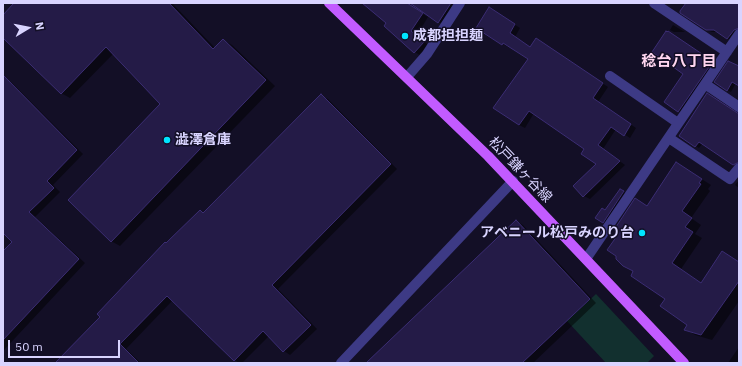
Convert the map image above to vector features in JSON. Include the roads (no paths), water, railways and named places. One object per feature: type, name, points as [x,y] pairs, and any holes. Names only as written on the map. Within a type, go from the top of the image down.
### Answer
[{"type":"main road","name":"松戸鎌ヶ谷線","points":[[329,3],[407,77],[513,182],[684,363]]},
{"type":"street","points":[[407,77],[427,54],[460,3]]},
{"type":"street","points":[[654,3],[727,52]]},
{"type":"street","points":[[586,259],[678,123],[738,38]]},
{"type":"street","points":[[610,76],[678,123]]},
{"type":"street","points":[[705,84],[739,107]]},
{"type":"street","points":[[669,138],[730,179],[739,168]]},
{"type":"street","points":[[341,363],[513,182]]},
{"type":"place","name":"成都担担麺","points":[[405,36]]},
{"type":"place","name":"澁澤倉庫","points":[[167,140]]},
{"type":"place","name":"アベニール松戸みのり台","points":[[642,233]]},
{"type":"district","name":"稔台八丁目","points":[[679,62]]}]
